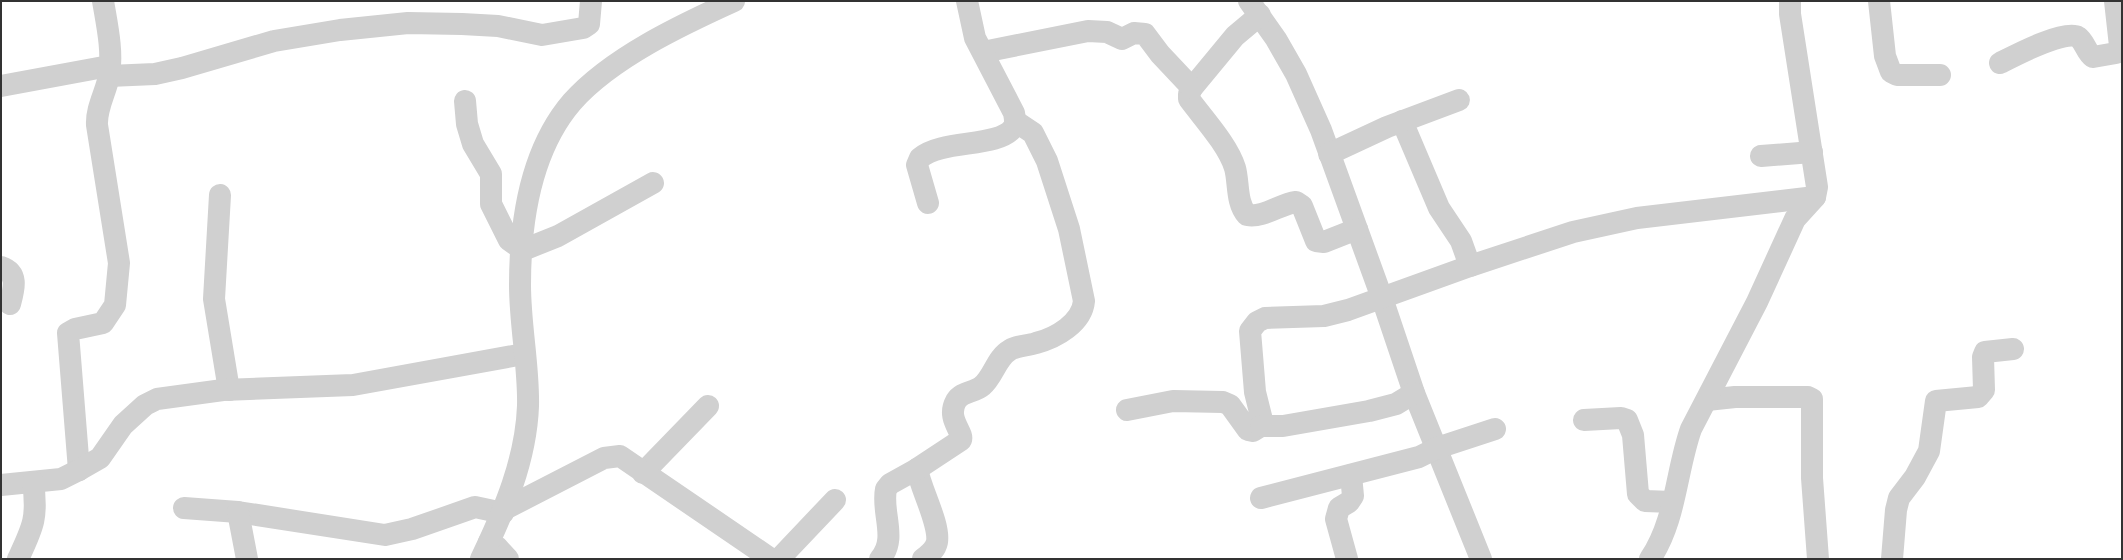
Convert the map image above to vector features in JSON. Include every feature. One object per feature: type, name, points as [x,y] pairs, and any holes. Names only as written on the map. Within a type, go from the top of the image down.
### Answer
[{"type":"street","points":[[79,470],[68,333],[71,330],[103,323],[115,305],[119,262],[97,125],[97,118],[109,71],[110,53],[103,1]]},
{"type":"street","points":[[1,86],[109,71],[155,74],[182,68],[274,41],[340,30],[393,25],[484,24],[542,35],[583,28],[589,24],[591,1]]},
{"type":"street","points":[[928,203],[917,165],[920,158],[935,149],[999,138],[1013,128],[1015,121],[1014,113],[973,32],[967,1]]},
{"type":"street","points":[[1650,559],[1663,537],[1684,449],[1691,429],[1757,302],[1795,218],[1815,197],[1817,187],[1790,14],[1790,1]]},
{"type":"street","points":[[1879,1],[1885,56],[1891,72],[1897,75],[1940,75]]},
{"type":"street","points":[[2000,62],[2056,38],[2070,35],[2080,39],[2093,57],[2116,53],[2120,46],[2115,1]]},
{"type":"street","points":[[485,550],[504,511],[523,447],[528,406],[520,285],[525,217],[539,156],[548,136],[573,101],[598,77],[628,56],[722,4]]},
{"type":"street","points":[[1357,229],[1324,242],[1316,241],[1302,206],[1296,202],[1253,216],[1247,215],[1241,203],[1234,166],[1229,154],[1189,99],[1189,94],[1192,88],[1235,36],[1254,8],[1276,39],[1296,74],[1329,154],[1357,229],[1382,298],[1414,393],[1481,559]]},
{"type":"street","points":[[983,52],[1088,31],[1108,32],[1122,39],[1134,33],[1145,34],[1160,54],[1192,88]]},
{"type":"street","points":[[1329,154],[1402,121],[1459,100]]},
{"type":"street","points":[[465,101],[467,124],[473,144],[491,174],[491,204],[509,240],[523,250]]},
{"type":"street","points":[[880,559],[888,544],[886,490],[890,484],[917,469],[961,440],[962,436],[953,418],[955,403],[959,397],[984,384],[1000,358],[1009,350],[1048,339],[1071,324],[1080,315],[1083,308],[1084,301],[1069,229],[1047,161],[1033,134],[1015,121]]},
{"type":"street","points":[[1402,121],[1439,208],[1461,241],[1470,266]]},
{"type":"street","points":[[1761,156],[1812,152]]},
{"type":"street","points":[[523,250],[558,236],[653,182]]},
{"type":"street","points":[[220,195],[214,299],[229,390]]},
{"type":"street","points":[[1261,426],[1262,420],[1255,392],[1250,331],[1252,326],[1265,318],[1324,316],[1382,298],[1554,237],[1637,218],[1815,197]]},
{"type":"street","points":[[1,266],[13,273],[15,287],[10,304]]},
{"type":"street","points":[[1892,559],[1896,510],[1899,498],[1915,477],[1929,451],[1934,404],[1940,399],[1978,397],[1984,390],[1983,357],[1985,352],[2013,349]]},
{"type":"street","points":[[1,485],[60,479],[79,470],[100,458],[123,425],[145,405],[157,399],[229,390],[353,385],[524,354]]},
{"type":"street","points":[[1127,410],[1173,401],[1223,402],[1230,405],[1248,430],[1253,431],[1261,426],[1283,426],[1363,412],[1396,404],[1414,393]]},
{"type":"street","points":[[1707,400],[1735,397],[1808,397],[1812,399],[1812,478],[1818,559]]},
{"type":"street","points":[[643,473],[708,406]]},
{"type":"street","points":[[1584,420],[1622,418],[1627,420],[1633,435],[1638,494],[1645,501],[1672,502]]},
{"type":"street","points":[[1261,498],[1419,457],[1437,448],[1495,429]]},
{"type":"street","points":[[184,508],[238,512],[386,536],[412,529],[475,507],[504,511],[604,458],[620,456],[771,559]]},
{"type":"street","points":[[917,469],[936,530],[936,543],[934,548],[932,552],[923,559]]},
{"type":"street","points":[[1347,559],[1336,519],[1339,508],[1349,502],[1353,496],[1351,475]]},
{"type":"street","points":[[18,559],[34,521],[37,506],[33,482]]},
{"type":"street","points":[[779,559],[835,500]]},
{"type":"street","points":[[238,512],[247,559]]},
{"type":"street","points":[[485,550],[497,547],[508,559]]}]
